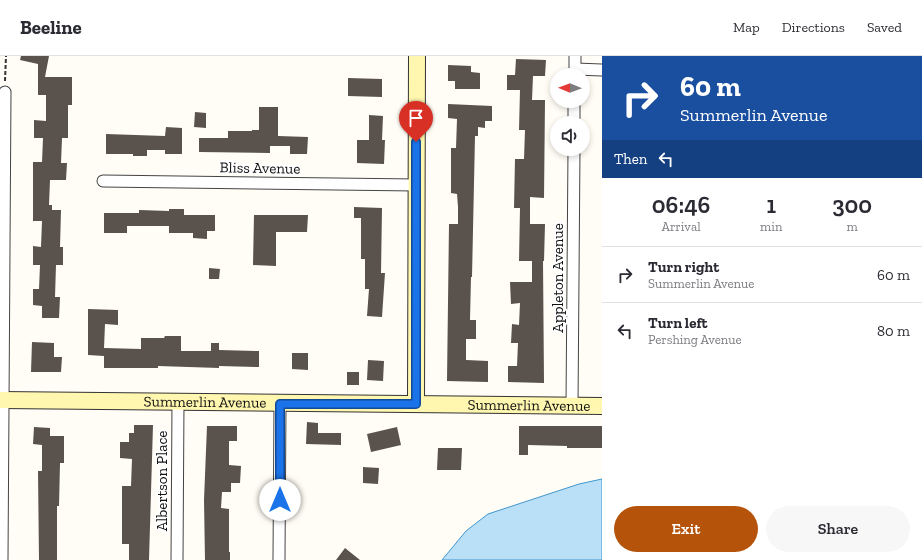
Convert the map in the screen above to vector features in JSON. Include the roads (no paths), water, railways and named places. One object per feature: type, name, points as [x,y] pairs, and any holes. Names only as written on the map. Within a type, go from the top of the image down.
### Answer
[{"type":"street","points":[[416,404],[417,56]]},
{"type":"street","points":[[575,56],[575,68]]},
{"type":"street","points":[[590,71],[602,70]]},
{"type":"street","points":[[2,560],[5,92]]},
{"type":"street","name":"Appleton Avenue","points":[[572,406],[574,156]]},
{"type":"street","name":"Bliss Avenue","points":[[103,181],[416,185]]},
{"type":"street","name":"Summerlin Avenue","points":[[2,400],[280,404],[602,406]]},
{"type":"street","name":"Albertson Place","points":[[177,560],[178,402]]},
{"type":"street","points":[[279,560],[280,404]]},
{"type":"water","points":[[602,479],[602,560],[442,560],[466,531],[488,514],[579,484]]}]
